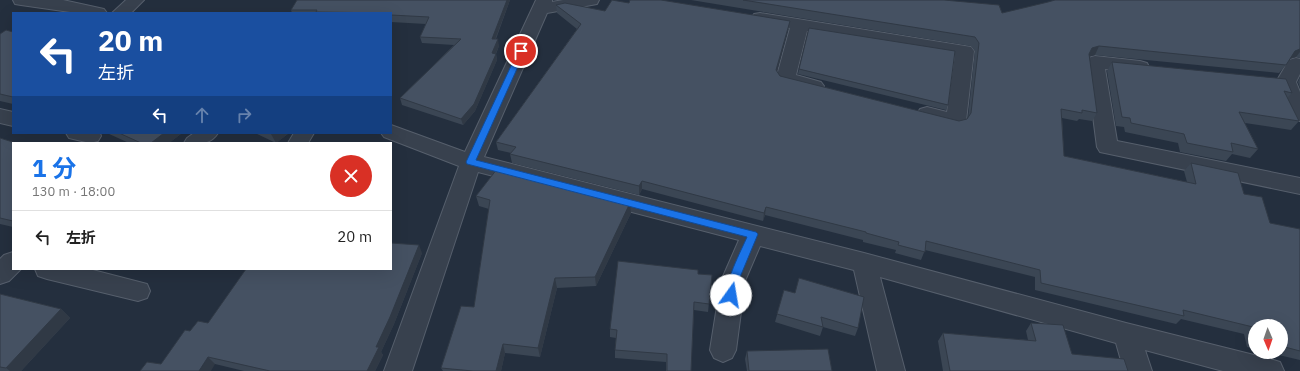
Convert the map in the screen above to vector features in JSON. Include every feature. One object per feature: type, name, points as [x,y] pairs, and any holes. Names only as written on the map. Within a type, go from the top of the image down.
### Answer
[{"type":"street","points":[[21,0],[70,6],[94,12]]},
{"type":"street","points":[[122,12],[136,0]]},
{"type":"street","points":[[398,371],[470,162],[542,5],[592,0]]},
{"type":"street","points":[[745,15],[964,50],[956,121],[909,110]]},
{"type":"street","points":[[800,24],[786,79],[832,90]]},
{"type":"street","points":[[1156,69],[1095,62],[1107,147],[1300,186]]},
{"type":"street","points":[[1300,65],[1296,64],[1278,82],[1300,114]]},
{"type":"street","points":[[0,116],[12,119]]},
{"type":"street","points":[[392,132],[470,162],[753,234],[1270,371]]},
{"type":"street","points":[[195,142],[207,134]]},
{"type":"street","points":[[723,350],[733,282],[753,234]]},
{"type":"street","points":[[0,256],[12,261]]},
{"type":"street","points":[[0,274],[12,262]]},
{"type":"street","points":[[864,263],[891,371]]},
{"type":"street","points":[[51,270],[138,291]]},
{"type":"street","points":[[1126,334],[1138,371]]},
{"type":"building","points":[[297,0],[507,0],[492,39],[498,39],[492,53],[496,54],[474,104],[461,119],[400,98],[461,39],[420,37],[429,17],[392,15],[392,12],[316,12],[317,10],[291,10]]},
{"type":"building","points":[[612,0],[629,3],[630,0],[661,0],[790,21],[776,70],[780,76],[959,121],[967,119],[971,113],[979,43],[975,37],[743,0],[944,0],[999,5],[1002,13],[1055,0],[1300,0],[1300,49],[1295,51],[1286,65],[1099,46],[1092,48],[1089,54],[1097,113],[1082,110],[1082,113],[1061,109],[1064,156],[1196,184],[1191,163],[1238,173],[1244,194],[1262,197],[1270,223],[1300,229],[1300,351],[1288,348],[1288,319],[1248,319],[1248,326],[1183,310],[1184,316],[1041,283],[1040,270],[926,241],[925,252],[898,245],[899,242],[866,232],[766,207],[764,213],[642,181],[639,186],[510,154],[516,147],[496,142],[581,24],[556,5],[565,3],[605,11]]},
{"type":"building","points":[[809,28],[955,51],[948,105],[799,69]]},
{"type":"building","points":[[6,30],[12,32],[12,97],[0,94],[0,34]]},
{"type":"building","points":[[1112,62],[1286,79],[1292,93],[1284,91],[1299,121],[1239,112],[1258,149],[1231,143],[1233,152],[1187,143],[1184,134],[1131,123],[1130,118],[1122,117]]},
{"type":"building","points":[[121,134],[163,134],[152,142],[139,142]]},
{"type":"building","points":[[0,138],[13,142],[12,221],[0,218]]},
{"type":"building","points":[[497,169],[630,203],[595,277],[555,278],[538,348],[503,344],[496,371],[473,371],[441,368],[461,306],[474,307],[490,200],[476,196]]},
{"type":"building","points":[[392,243],[419,245],[390,317],[376,347],[379,347],[367,371],[270,371],[208,357],[199,371],[140,371],[147,362],[161,364],[185,330],[190,331],[198,321],[208,323],[245,270],[392,270]]},
{"type":"building","points":[[618,261],[698,270],[698,274],[712,275],[709,304],[694,302],[691,371],[667,371],[667,354],[615,350],[617,330],[610,329]]},
{"type":"building","points":[[799,278],[864,297],[858,328],[821,317],[823,327],[777,314],[784,290],[795,293]]},
{"type":"building","points":[[0,294],[61,309],[6,368],[0,367]]},
{"type":"building","points":[[1031,323],[1063,325],[1072,354],[1124,359],[1128,371],[950,371],[943,333],[1036,341]]},
{"type":"building","points":[[828,349],[832,371],[749,371],[747,351]]},
{"type":"route","points":[[521,51],[470,162],[753,234],[733,282],[731,295]]}]
